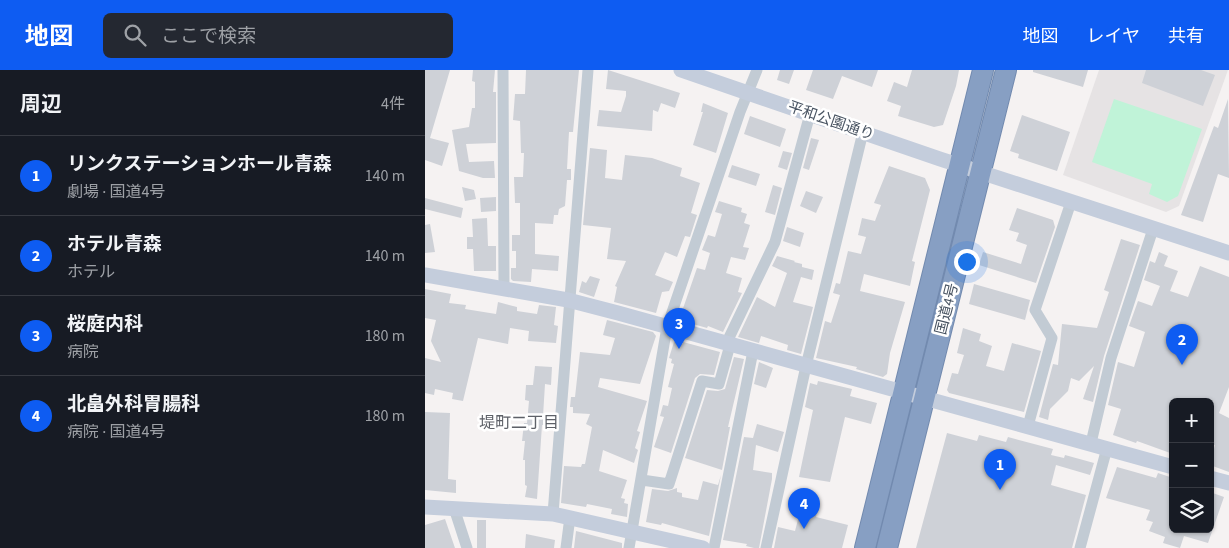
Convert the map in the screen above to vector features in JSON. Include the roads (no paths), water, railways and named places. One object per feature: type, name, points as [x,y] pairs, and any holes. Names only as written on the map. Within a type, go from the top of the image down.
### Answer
[{"type":"highway","name":"国道4号","points":[[865,548],[983,70]]},
{"type":"highway","name":"国道4号","points":[[887,548],[1006,70]]},
{"type":"street","points":[[503,70],[504,288]]},
{"type":"street","points":[[553,514],[587,70]]},
{"type":"street","name":"平和公園通り","points":[[681,70],[959,165],[1229,253]]},
{"type":"street","points":[[629,548],[667,327],[757,70]]},
{"type":"street","points":[[642,480],[669,484],[702,381],[719,384],[729,345],[775,242],[810,114]]},
{"type":"street","points":[[767,548],[806,366],[863,132]]},
{"type":"street","points":[[1028,426],[1051,338],[1035,310],[1071,202]]},
{"type":"street","points":[[1091,443],[1111,358],[1153,229]]},
{"type":"street","points":[[425,274],[568,300],[1169,466]]},
{"type":"street","points":[[715,548],[753,351]]},
{"type":"street","points":[[1080,548],[1107,448]]},
{"type":"street","points":[[1214,479],[1229,483]]},
{"type":"street","points":[[425,507],[553,514],[703,548]]},
{"type":"street","points":[[453,508],[467,548]]},
{"type":"street","points":[[566,548],[570,517]]},
{"type":"place","name":"桜庭内科","points":[[679,349]]},
{"type":"place","name":"ホテル青森","points":[[1182,365]]},
{"type":"place","name":"リンクステーションホール青森","points":[[1000,490]]},
{"type":"place","name":"北畠外科胃腸科","points":[[804,529]]},
{"type":"district","name":"堤町二丁目","points":[[519,423]]}]
